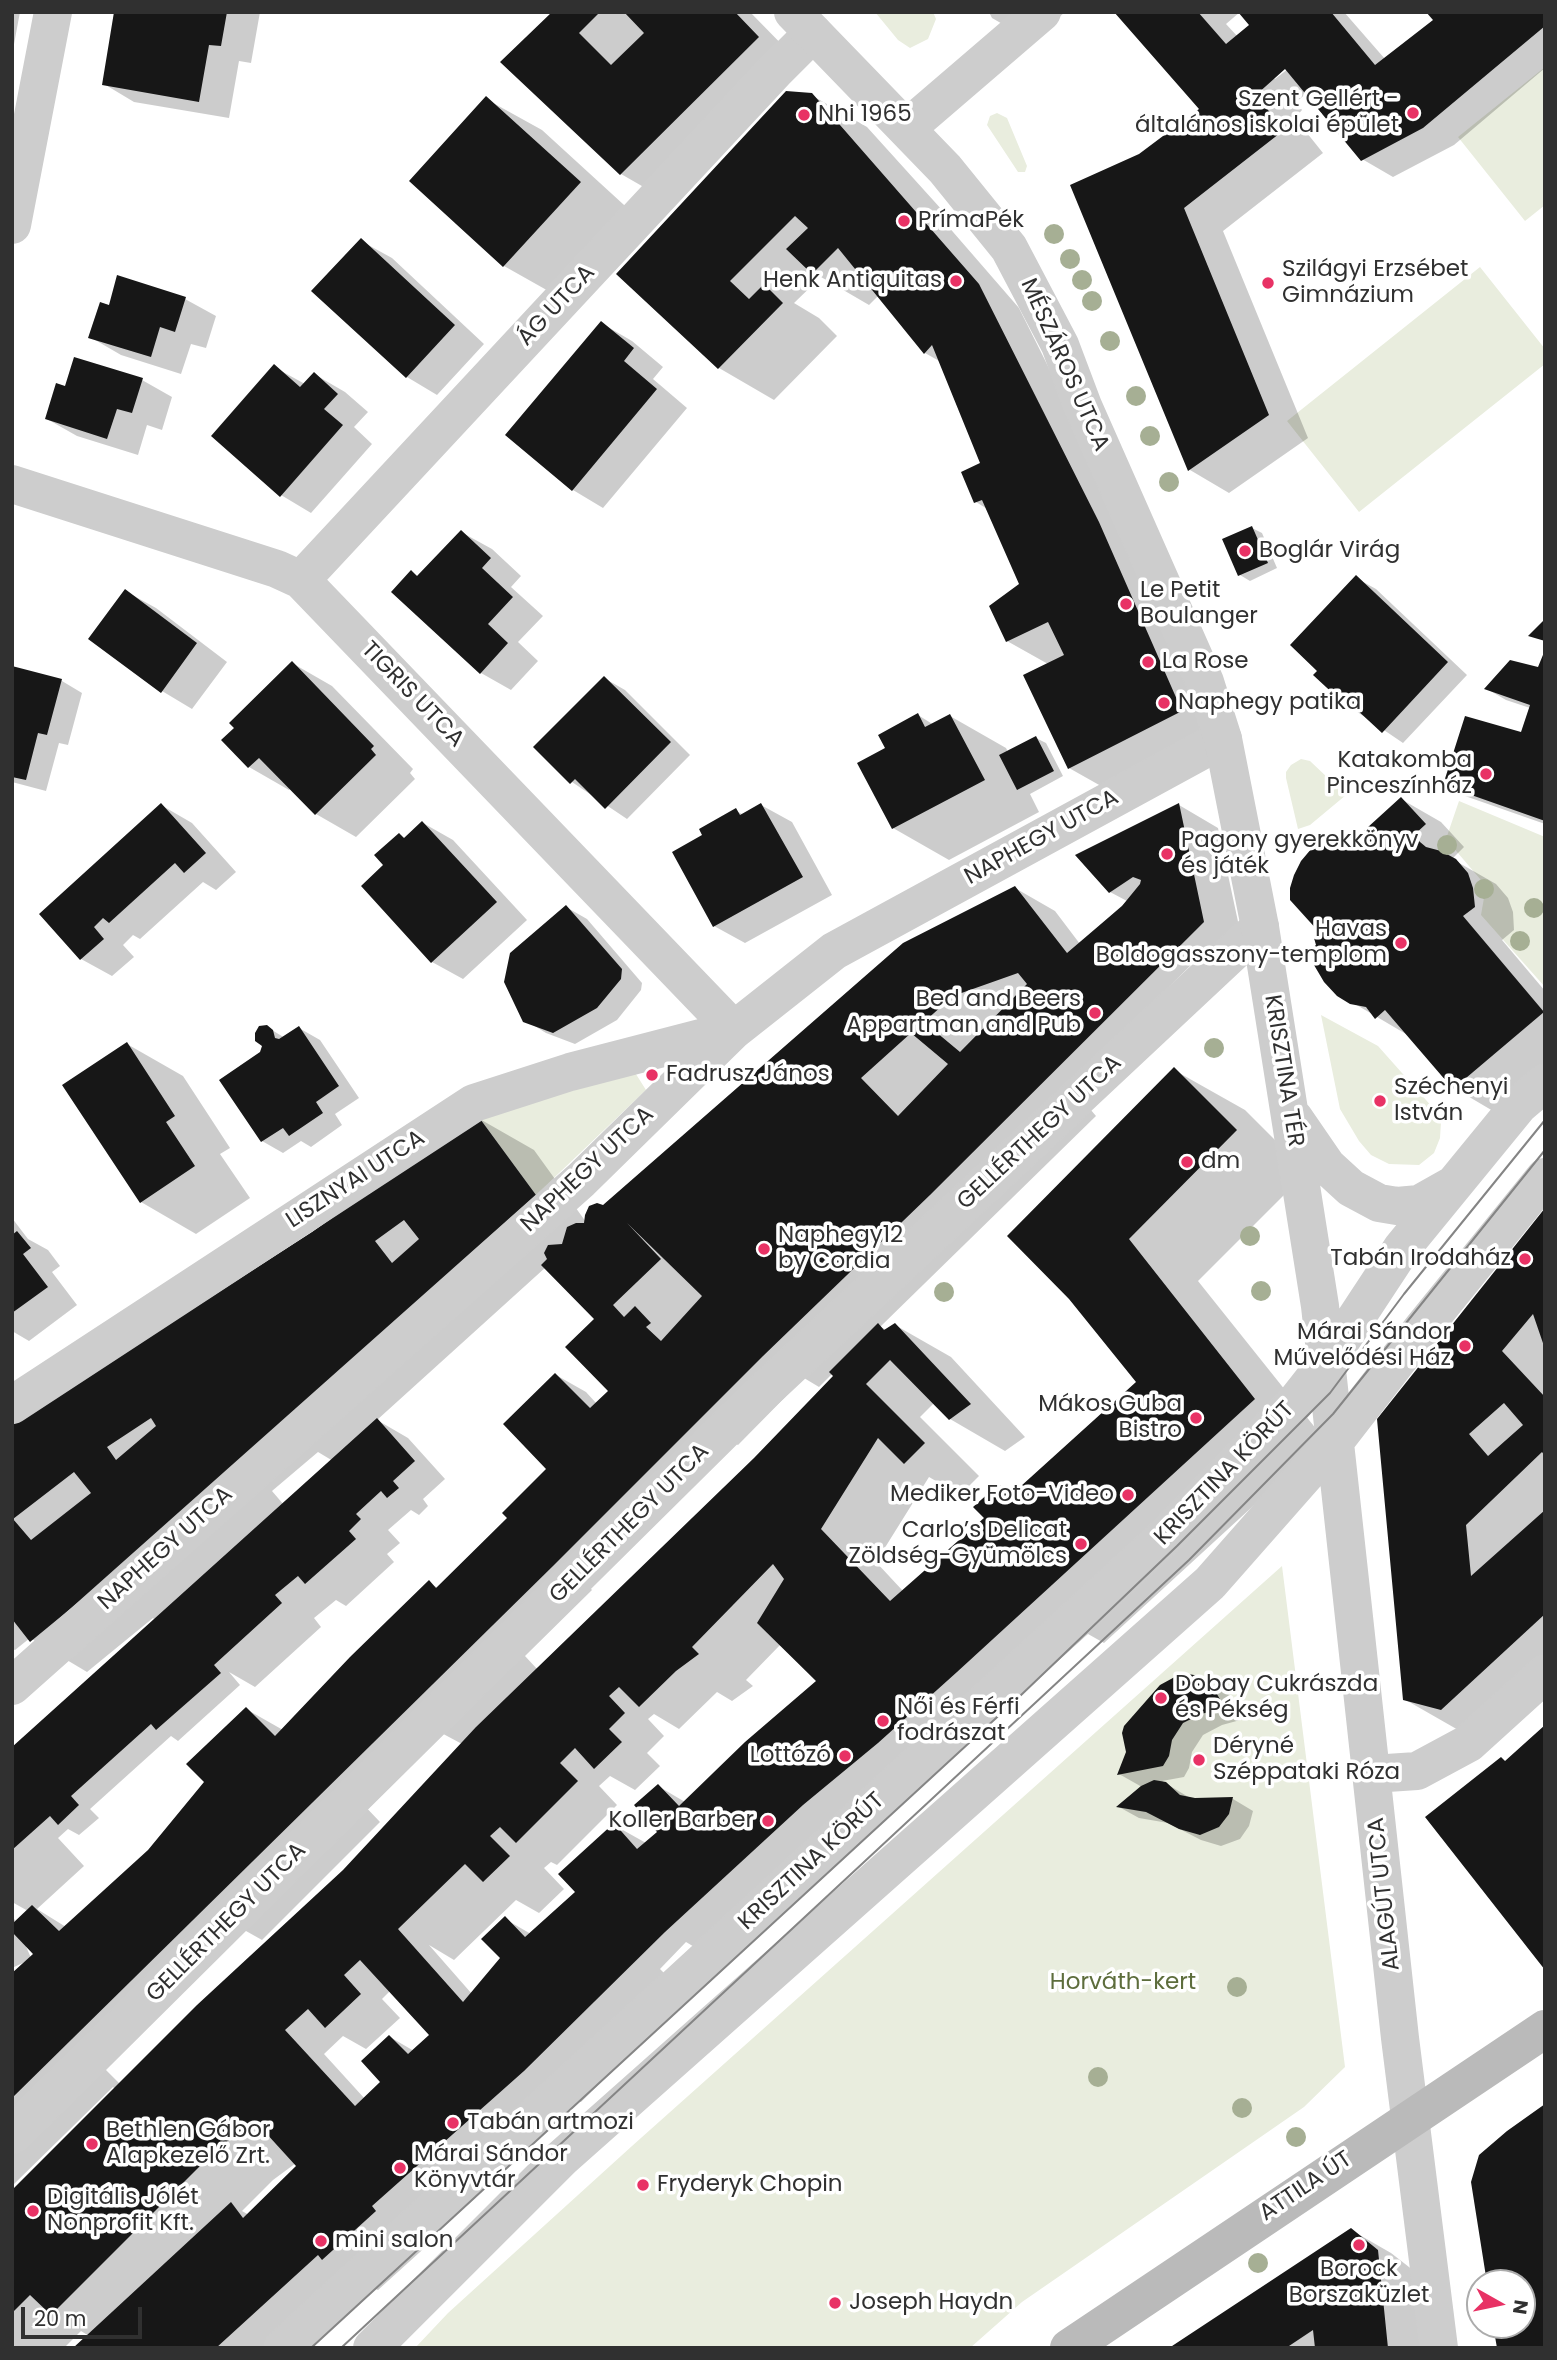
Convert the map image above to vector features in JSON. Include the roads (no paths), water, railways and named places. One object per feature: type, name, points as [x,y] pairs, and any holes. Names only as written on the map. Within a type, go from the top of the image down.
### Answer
[{"type":"main road","name":"ATTILA ÚT","points":[[1069,2348],[1409,2117],[1545,2029]]},
{"type":"street","points":[[12,225],[53,12]]},
{"type":"street","points":[[907,128],[1042,12]]},
{"type":"street","name":"MÉSZÁROS UTCA","points":[[803,23],[945,169],[1009,248],[1060,345],[1083,406],[1205,682],[1223,739]]},
{"type":"street","name":"ÁG UTCA","points":[[301,580],[776,70],[803,23]]},
{"type":"street","name":"TIGRIS UTCA","points":[[12,484],[277,569],[301,580],[734,1030]]},
{"type":"street","name":"KRISZTINA TÉR","points":[[1223,739],[1260,927],[1327,1362],[1336,1440]]},
{"type":"street","name":"NAPHEGY UTCA","points":[[12,1686],[581,1180],[734,1030],[834,951],[1223,739]]},
{"type":"street","name":"GELLÉRTHEGY UTCA","points":[[12,2135],[759,1396],[1260,927]]},
{"type":"street","name":"LISZNYAI UTCA","points":[[12,1405],[474,1103],[570,1072],[734,1030]]},
{"type":"street","points":[[1327,1362],[1402,1248],[1520,1105],[1545,1083]]},
{"type":"street","points":[[1289,1111],[1327,1167],[1351,1188],[1379,1203],[1397,1206],[1419,1204],[1453,1185]]},
{"type":"street","points":[[372,2348],[562,2158],[1210,1583],[1336,1440],[1545,1177]]},
{"type":"street","name":"KRISZTINA KÖRÚT","points":[[283,2348],[1167,1535],[1294,1404],[1327,1362]]},
{"type":"street","name":"ALAGÚT UTCA","points":[[1336,1440],[1340,1497],[1409,2117],[1439,2348]]},
{"type":"street","points":[[1372,1774],[1418,1771],[1469,1743],[1545,1674]]},
{"type":"tram line","points":[[311,2348],[1019,1697],[1177,1546],[1330,1393],[1404,1294],[1545,1120]]},
{"type":"tram line","points":[[341,2348],[1189,1560],[1333,1414],[1545,1150]]},
{"type":"place","name":"Szent Gellért - általános iskolai épület","points":[[1413,113]]},
{"type":"place","name":"Nhi 1965","points":[[804,115]]},
{"type":"place","name":"PrímaPék","points":[[904,221]]},
{"type":"place","name":"Henk Antiquitas","points":[[956,281]]},
{"type":"place","name":"Szilágyi Erzsébet Gimnázium","points":[[1268,283]]},
{"type":"place","name":"Boglár Virág","points":[[1245,551]]},
{"type":"place","name":"Le Petit Boulanger","points":[[1126,604]]},
{"type":"place","name":"La Rose","points":[[1148,662]]},
{"type":"place","name":"Naphegy patika","points":[[1164,703]]},
{"type":"place","name":"Katakomba Pinceszínház","points":[[1486,774]]},
{"type":"place","name":"Pagony gyerekkönyv és játék","points":[[1167,854]]},
{"type":"place","name":"Havas Boldogasszony-templom","points":[[1401,943]]},
{"type":"place","name":"Bed and Beers Appartman and Pub","points":[[1095,1013]]},
{"type":"place","name":"Fadrusz János","points":[[652,1075]]},
{"type":"place","name":"Széchenyi István","points":[[1380,1101]]},
{"type":"place","name":"dm","points":[[1187,1162]]},
{"type":"place","name":"Naphegy12 by Cordia","points":[[764,1249]]},
{"type":"place","name":"Tabán Irodaház","points":[[1525,1259]]},
{"type":"place","name":"Márai Sándor Művelődési Ház","points":[[1465,1346]]},
{"type":"place","name":"Mákos Guba Bistro","points":[[1196,1418]]},
{"type":"place","name":"Mediker Foto-Video","points":[[1128,1495]]},
{"type":"place","name":"Carlo’s Delicat Zöldség-Gyümölcs","points":[[1081,1544]]},
{"type":"place","name":"Dobay Cukrászda és Pékség","points":[[1161,1698]]},
{"type":"place","name":"Női és Férfi fodrászat","points":[[883,1721]]},
{"type":"place","name":"Lottózó","points":[[845,1756]]},
{"type":"place","name":"Déryné Széppataki Róza","points":[[1199,1760]]},
{"type":"place","name":"Koller Barber","points":[[768,1821]]},
{"type":"place","name":"Tabán artmozi","points":[[453,2123]]},
{"type":"place","name":"Bethlen Gábor Alapkezelő Zrt.","points":[[92,2144]]},
{"type":"place","name":"Márai Sándor Könyvtár","points":[[400,2168]]},
{"type":"place","name":"Fryderyk Chopin","points":[[643,2185]]},
{"type":"place","name":"Digitális Jólét Nonprofit Kft.","points":[[33,2211]]},
{"type":"place","name":"mini salon","points":[[321,2241]]},
{"type":"place","name":"Borock Borszaküzlet","points":[[1359,2245]]},
{"type":"place","name":"Joseph Haydn","points":[[835,2303]]},
{"type":"park label","name":"Horváth-kert","points":[[1123,1983]]}]
